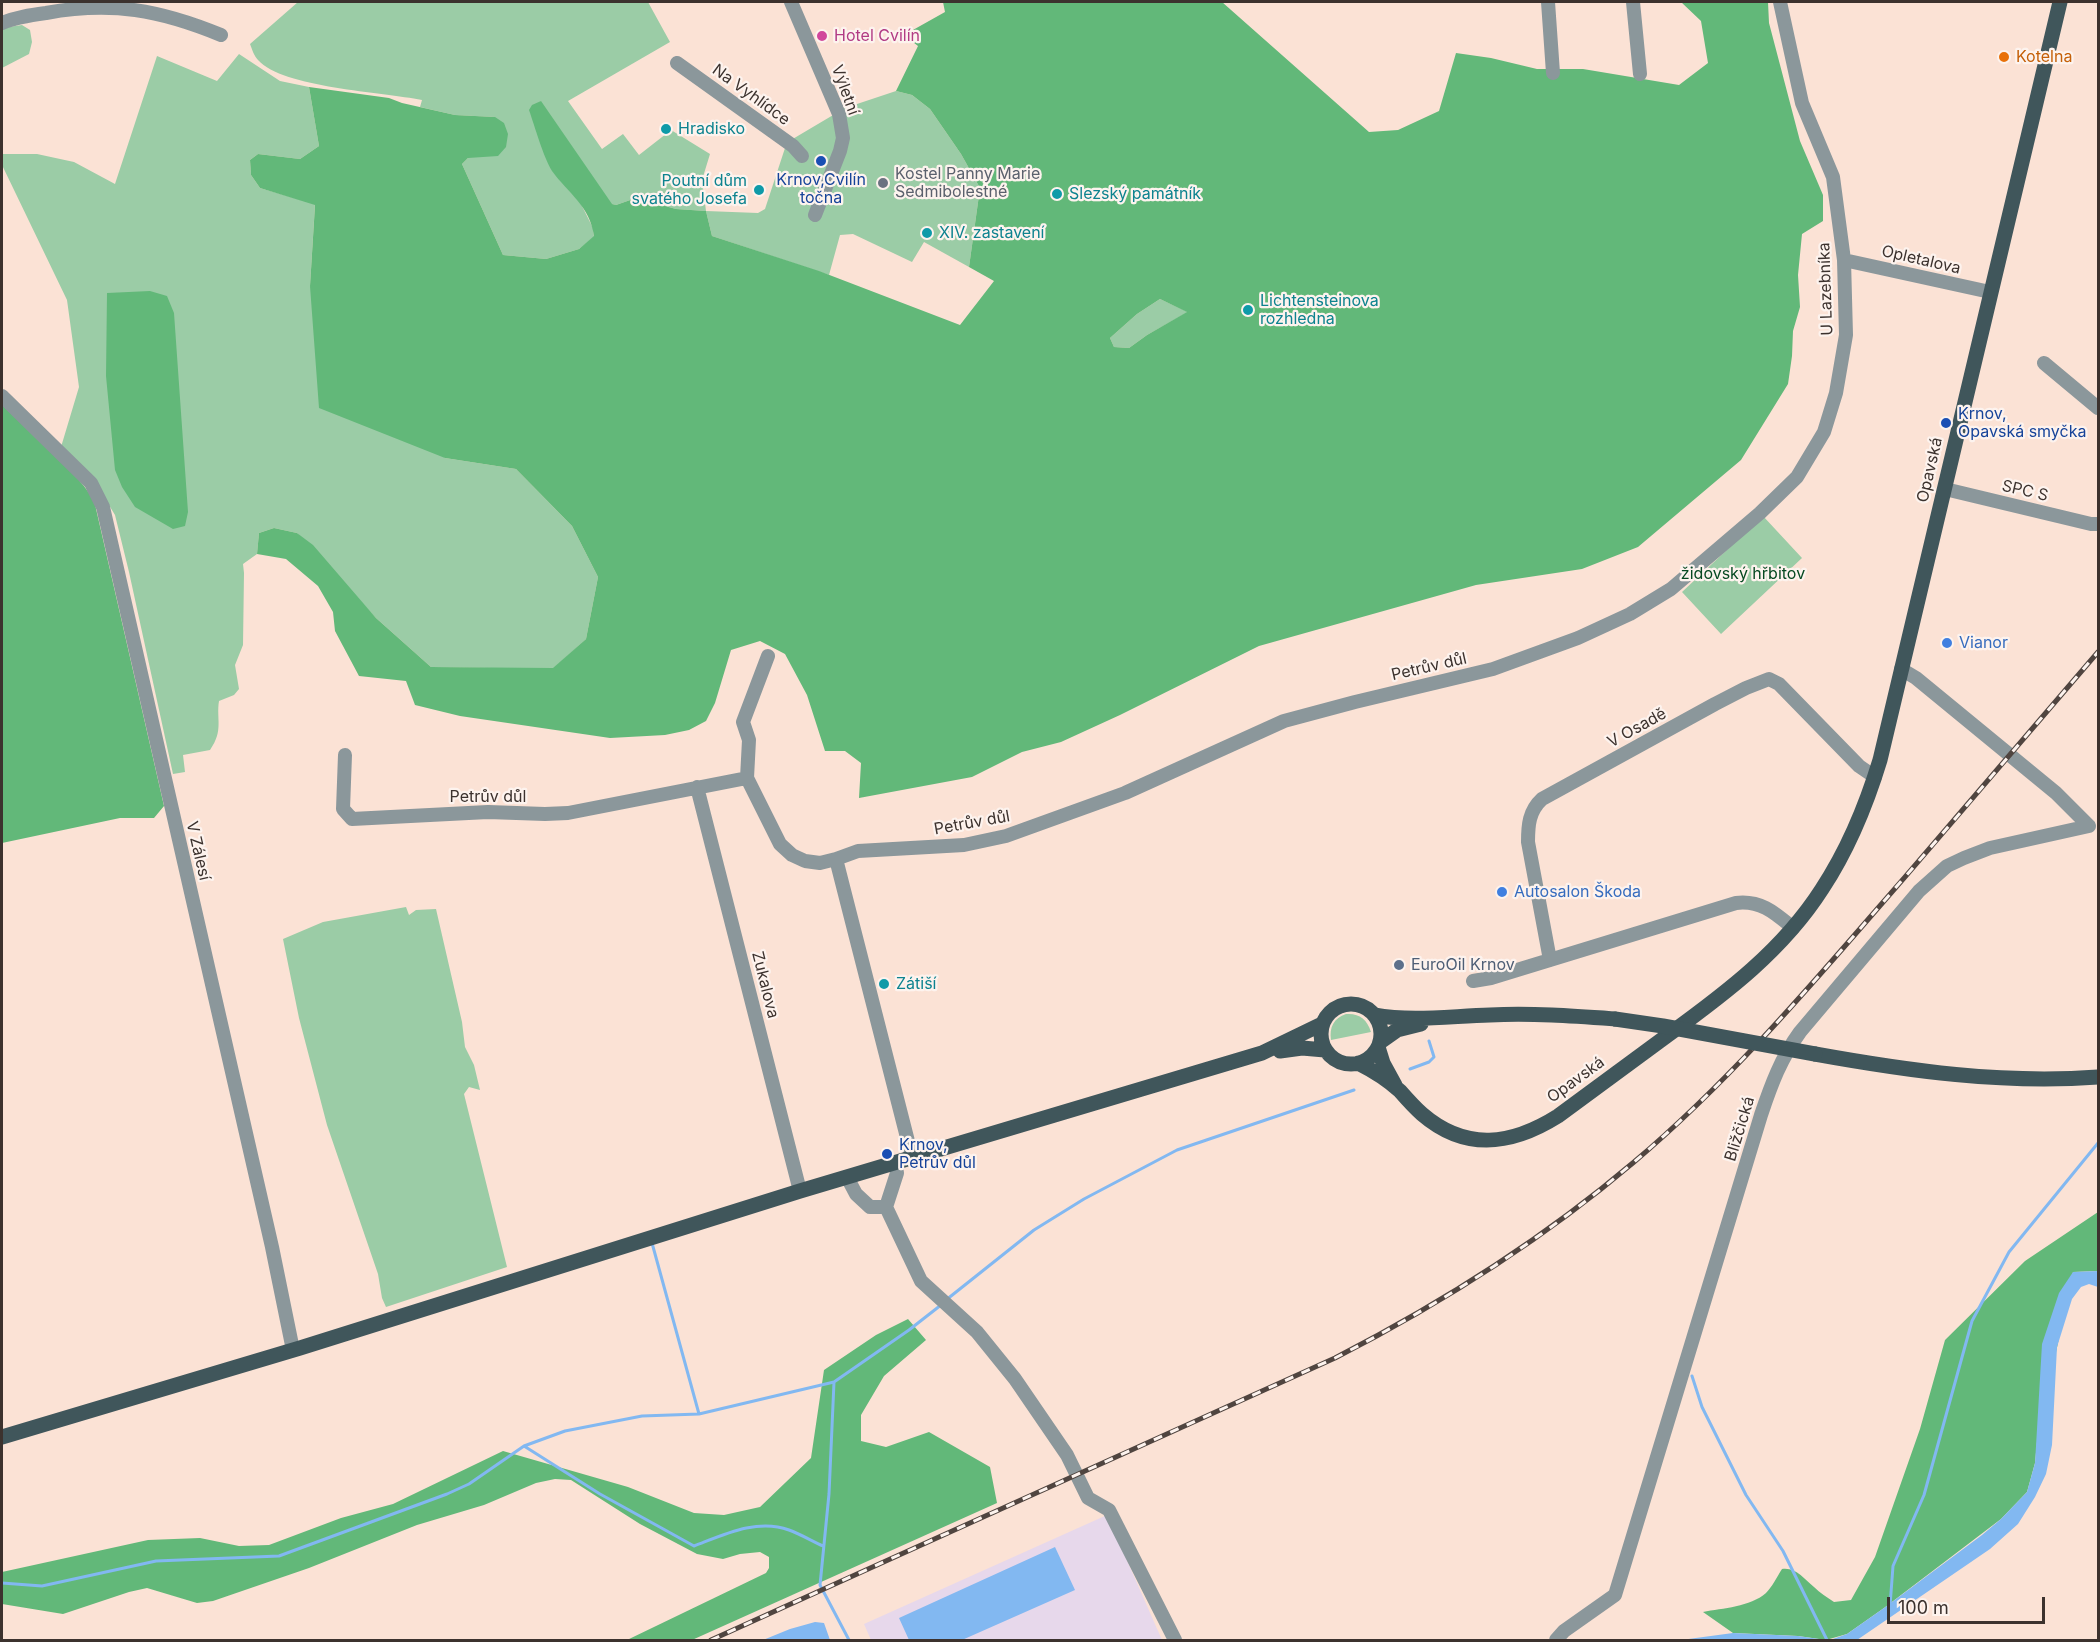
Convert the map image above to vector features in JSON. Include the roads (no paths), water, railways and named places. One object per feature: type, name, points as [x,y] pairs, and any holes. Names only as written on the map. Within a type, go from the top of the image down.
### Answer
[{"type":"main road","name":"Opavská","points":[[1358,1064],[1370,1069],[1399,1090],[1429,1119],[1460,1136],[1476,1140],[1496,1140],[1527,1133],[1558,1116],[1720,997],[1753,969],[1793,928],[1821,890],[1842,857],[1875,777],[2060,2]]},
{"type":"main road","points":[[2,1437],[293,1350],[895,1162],[1262,1053],[1304,1035],[1322,1024],[1332,1011],[1346,1005],[1362,1006],[1374,1016],[1379,1026],[1379,1045],[1383,1063],[1399,1090]]},
{"type":"main road","points":[[1374,1016],[1432,1019],[1502,1014],[1615,1019],[1914,1071],[1983,1078],[2098,1077]]},
{"type":"main road","points":[[1322,1024],[1321,1035],[1325,1050],[1332,1058],[1342,1063],[1358,1064],[1371,1056],[1379,1045],[1397,1030],[1423,1024],[1432,1019]]},
{"type":"main road","points":[[1262,1053],[1302,1048],[1325,1050]]},
{"type":"street","name":"Výletní","points":[[791,2],[839,114],[843,138],[814,215]]},
{"type":"street","points":[[1548,2],[1553,73]]},
{"type":"street","points":[[1633,2],[1640,74]]},
{"type":"street","name":"U Lazebníka","points":[[1671,590],[1760,513],[1797,477],[1824,432],[1836,393],[1846,335],[1845,260],[1833,177],[1802,103],[1780,2]]},
{"type":"street","points":[[2,23],[14,18],[110,4],[164,15],[221,35]]},
{"type":"street","name":"Na Vyhlídce","points":[[677,63],[793,146],[801,156]]},
{"type":"street","name":"Opletalova","points":[[1845,260],[1990,292]]},
{"type":"street","points":[[2044,363],[2098,408]]},
{"type":"street","name":"V Zálesí","points":[[2,396],[91,483],[103,507],[293,1350]]},
{"type":"street","name":"SPC S","points":[[1945,489],[2098,524]]},
{"type":"street","name":"Petrův důl","points":[[345,755],[343,809],[352,819],[488,812],[568,813],[747,778],[780,844],[792,855],[804,861],[820,863],[836,860],[858,851],[964,845],[1006,836],[1125,793],[1284,721],[1493,669],[1578,638],[1630,614],[1671,590]]},
{"type":"street","points":[[747,778],[749,740],[743,722],[768,656]]},
{"type":"street","name":"Bližčická","points":[[1556,1641],[1564,1631],[1615,1595],[1761,1115],[1787,1050],[1912,900],[1940,872],[1964,858],[1990,848],[2089,826],[2056,794],[1916,678],[1901,669]]},
{"type":"street","name":"V Osadě","points":[[1550,960],[1528,842],[1530,816],[1542,799],[1715,704],[1769,679],[1779,684],[1859,766],[1875,777]]},
{"type":"street","name":"Zukalova","points":[[697,787],[800,1191]]},
{"type":"street","points":[[836,860],[912,1157]]},
{"type":"street","points":[[1473,981],[1491,978],[1740,903],[1753,903],[1768,908],[1793,928]]},
{"type":"street","points":[[895,1162],[897,1173],[886,1207],[921,1281],[977,1332],[1015,1379],[1067,1455],[1088,1498],[1109,1510],[1175,1641]]},
{"type":"street","points":[[847,1177],[856,1194],[870,1207],[886,1207]]},
{"type":"water","points":[[2098,1271],[2098,1287],[2089,1284],[2081,1287],[2072,1299],[2057,1347],[2052,1445],[2046,1474],[2018,1524],[1990,1549],[1857,1640],[1830,1640],[1847,1634],[1982,1535],[2027,1492],[2035,1463],[2042,1344],[2059,1293],[2073,1272]]},
{"type":"water","points":[[1055,1547],[1075,1590],[962,1640],[909,1640],[899,1618]]},
{"type":"water","points":[[815,1622],[824,1623],[830,1640],[763,1640],[790,1629]]},
{"type":"water","points":[[1733,1633],[1798,1636],[1826,1640],[1681,1640]]},
{"type":"waterway","points":[[1410,1069],[1429,1062],[1434,1057],[1429,1041]]},
{"type":"waterway","points":[[946,1300],[1034,1230],[1084,1199],[1177,1150],[1354,1090]]},
{"type":"waterway","points":[[1890,1606],[1893,1566],[1924,1495],[1972,1321],[2009,1252],[2098,1143]]},
{"type":"waterway","points":[[652,1243],[699,1414]]},
{"type":"waterway","points":[[2,1583],[42,1586],[156,1561],[279,1556],[447,1494],[469,1484],[524,1446],[565,1431],[642,1416],[699,1414],[834,1382],[941,1305]]},
{"type":"waterway","points":[[1692,1376],[1702,1407],[1746,1495],[1783,1551],[1827,1640]]},
{"type":"waterway","points":[[834,1382],[829,1494],[820,1585],[849,1640]]},
{"type":"waterway","points":[[524,1446],[600,1494],[694,1546],[740,1529],[765,1526],[789,1530],[823,1546]]},
{"type":"railway","points":[[711,1640],[1335,1358],[1414,1315],[1490,1269],[1564,1218],[1667,1133],[1761,1040],[1820,975],[2098,652]]},
{"type":"place","name":"Hotel Cvilín","points":[[822,36]]},
{"type":"place","name":"Kotelna","points":[[2004,57]]},
{"type":"place","name":"Hradisko","points":[[666,129]]},
{"type":"place","name":"Krnov,Cvilín točna","points":[[821,161]]},
{"type":"place","name":"Kostel Panny Marie Sedmibolestné","points":[[883,183]]},
{"type":"place","name":"Poutní dům svatého Josefa","points":[[759,190]]},
{"type":"place","name":"Slezský památník","points":[[1057,194]]},
{"type":"place","name":"XIV. zastavení","points":[[927,233]]},
{"type":"place","name":"Lichtensteinova rozhledna","points":[[1248,310]]},
{"type":"place","name":"Krnov, Opavská smyčka","points":[[1946,423]]},
{"type":"place","name":"Vianor","points":[[1947,643]]},
{"type":"place","name":"Autosalon Škoda","points":[[1502,892]]},
{"type":"place","name":"EuroOil Krnov","points":[[1399,965]]},
{"type":"place","name":"Zátiší","points":[[884,984]]},
{"type":"place","name":"Krnov, Petrův důl","points":[[887,1154]]},
{"type":"park label","name":"židovský hřbitov","points":[[1743,574]]}]
